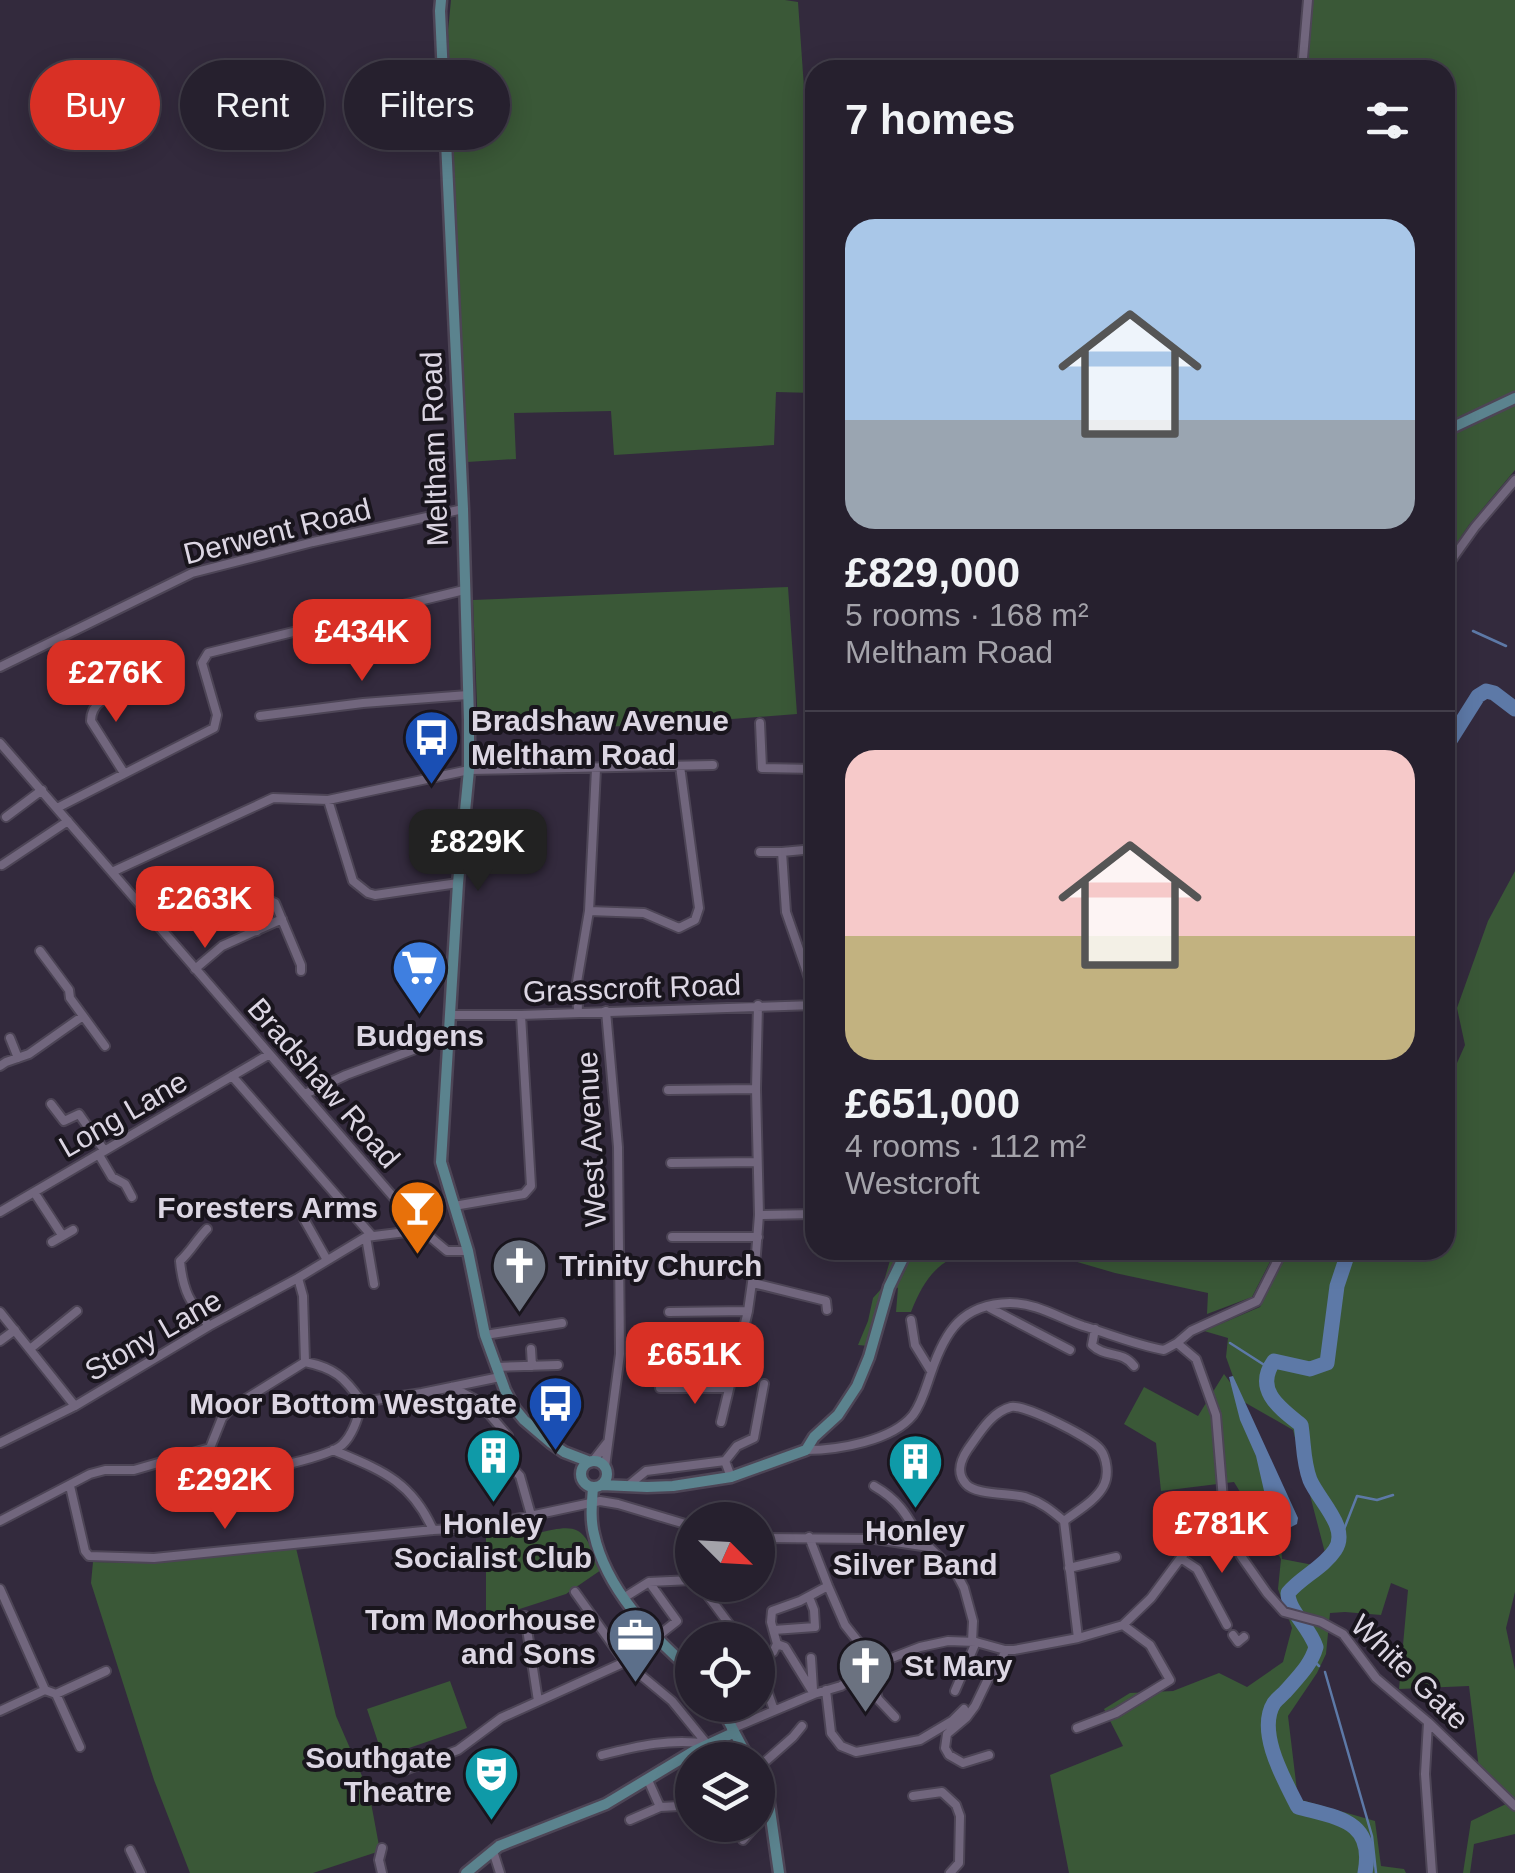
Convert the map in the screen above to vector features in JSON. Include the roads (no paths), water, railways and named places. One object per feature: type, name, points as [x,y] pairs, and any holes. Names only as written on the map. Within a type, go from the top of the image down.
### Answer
[{"type":"street","name":"Meltham Road","points":[[442,0],[463,509],[468,770],[441,1162],[498,1372],[524,1420],[564,1452]]},
{"type":"street","points":[[1303,60],[1308,0]]},
{"type":"street","points":[[1455,425],[1515,398]]},
{"type":"street","points":[[1455,556],[1515,480]]},
{"type":"street","name":"Derwent Road","points":[[0,667],[192,573],[463,509]]},
{"type":"street","points":[[57,808],[214,728],[217,715],[202,664],[208,652],[464,590]]},
{"type":"street","points":[[124,773],[90,716],[96,703],[134,686]]},
{"type":"street","points":[[260,716],[364,702],[468,695]]},
{"type":"street","points":[[760,722],[762,768],[805,768]]},
{"type":"street","name":"Bradshaw Road","points":[[0,743],[422,1230],[447,1252],[468,1251]]},
{"type":"street","points":[[112,872],[273,798],[328,800],[468,770],[713,765]]},
{"type":"street","points":[[588,911],[644,913],[679,928],[699,914],[680,766]]},
{"type":"street","points":[[578,1012],[577,982],[588,911],[596,769]]},
{"type":"street","points":[[6,817],[42,790]]},
{"type":"street","points":[[328,800],[353,881],[368,893],[458,882]]},
{"type":"street","points":[[2,864],[68,821]]},
{"type":"street","points":[[760,852],[805,850]]},
{"type":"street","points":[[782,852],[786,912],[805,965]]},
{"type":"street","points":[[257,931],[254,904],[268,900],[275,903],[302,965],[301,971]]},
{"type":"street","points":[[195,969],[222,946],[282,919]]},
{"type":"street","points":[[40,951],[104,1046]]},
{"type":"street","name":"Grasscroft Road","points":[[450,1015],[805,1004]]},
{"type":"street","points":[[721,1422],[748,1311],[758,1237],[758,1005]]},
{"type":"street","name":"West Avenue","points":[[606,1012],[618,1147],[620,1335],[606,1468]]},
{"type":"street","points":[[454,1206],[524,1194],[531,1186],[521,1015]]},
{"type":"street","points":[[0,1066],[30,1054],[84,1016]]},
{"type":"street","points":[[306,1094],[346,1074],[448,1037]]},
{"type":"street","points":[[10,1038],[18,1058]]},
{"type":"street","name":"Long Lane","points":[[0,1212],[268,1055]]},
{"type":"street","points":[[232,1076],[369,1236],[374,1284]]},
{"type":"street","points":[[668,1090],[756,1089]]},
{"type":"street","points":[[51,1104],[64,1121],[79,1114],[112,1177],[126,1184],[132,1197]]},
{"type":"street","points":[[671,1162],[757,1162]]},
{"type":"street","points":[[34,1192],[62,1235]]},
{"type":"street","points":[[759,1214],[805,1214]]},
{"type":"street","points":[[304,1219],[326,1260]]},
{"type":"street","points":[[52,1242],[73,1230]]},
{"type":"street","points":[[207,1230],[180,1261],[180,1268],[187,1297],[208,1326]]},
{"type":"street","name":"Stony Lane","points":[[0,1443],[75,1406],[369,1236],[422,1230]]},
{"type":"street","points":[[672,1238],[758,1237]]},
{"type":"street","points":[[806,1450],[814,1437],[838,1416],[857,1386],[889,1287],[902,1260]]},
{"type":"street","points":[[564,1452],[586,1484],[673,1486],[732,1477],[806,1450],[856,1444],[900,1427],[913,1414],[941,1346],[954,1324],[968,1314],[1008,1303],[1029,1304],[1164,1350],[1190,1331],[1256,1300],[1278,1260]]},
{"type":"street","points":[[298,1278],[305,1362]]},
{"type":"street","points":[[753,1283],[827,1306],[832,1288]]},
{"type":"street","points":[[989,1307],[1070,1350]]},
{"type":"street","points":[[30,1349],[77,1311]]},
{"type":"street","points":[[669,1312],[748,1311]]},
{"type":"street","points":[[0,1312],[75,1406]]},
{"type":"street","points":[[911,1320],[915,1345],[931,1372]]},
{"type":"street","points":[[486,1335],[562,1323]]},
{"type":"street","points":[[1095,1328],[1092,1345],[1098,1351],[1121,1354],[1134,1366]]},
{"type":"street","points":[[0,1341],[14,1330]]},
{"type":"street","points":[[775,1710],[842,1686],[872,1666],[920,1646],[974,1642],[1005,1650],[1046,1645],[1124,1625],[1152,1598],[1197,1536],[1225,1524],[1216,1415],[1196,1358],[1177,1343]]},
{"type":"street","points":[[531,1349],[532,1366]]},
{"type":"street","points":[[210,1448],[216,1429],[230,1408],[305,1362],[326,1366],[340,1375],[362,1402]]},
{"type":"street","points":[[362,1402],[452,1388],[486,1380],[498,1372],[558,1365]]},
{"type":"street","points":[[478,1401],[486,1380]]},
{"type":"street","points":[[629,1486],[646,1471],[726,1461],[737,1446],[754,1438],[764,1384]]},
{"type":"street","points":[[452,1388],[478,1401],[508,1436],[500,1450],[520,1476],[531,1515]]},
{"type":"street","points":[[660,1388],[729,1388]]},
{"type":"street","points":[[210,1448],[224,1461],[246,1471],[308,1459],[343,1444],[362,1402]]},
{"type":"street","points":[[1064,1521],[1105,1484],[1105,1459],[1098,1447],[1036,1412],[1018,1407],[1002,1411],[988,1421],[961,1461],[960,1473],[972,1489],[1022,1496],[1042,1503],[1064,1521],[1078,1638]]},
{"type":"street","name":"West Avenue","points":[[591,1462],[607,1442]]},
{"type":"street","points":[[0,1521],[90,1474],[144,1468],[210,1448]]},
{"type":"street","points":[[333,1450],[385,1472],[415,1498],[433,1530]]},
{"type":"street","points":[[564,1452],[602,1463],[629,1486]]},
{"type":"street","points":[[726,1461],[732,1477]]},
{"type":"street","points":[[582,1478],[583,1468],[591,1462]]},
{"type":"street","points":[[606,1468],[607,1478],[598,1486],[592,1503],[598,1548],[625,1597],[655,1638],[675,1656]]},
{"type":"street","points":[[70,1486],[85,1551],[90,1556],[154,1558],[474,1528],[600,1502],[675,1521]]},
{"type":"street","points":[[874,1486],[904,1509],[926,1546],[956,1573],[964,1588],[974,1642],[955,1691]]},
{"type":"street","name":"White Gate","points":[[1225,1524],[1241,1556],[1284,1612],[1312,1619],[1343,1634],[1376,1678],[1515,1806]]},
{"type":"street","points":[[810,1537],[846,1624],[872,1666],[878,1699],[894,1717]]},
{"type":"street","points":[[775,1538],[875,1539],[926,1546]]},
{"type":"street","points":[[1069,1568],[1116,1557]]},
{"type":"street","points":[[1182,1559],[1196,1569],[1227,1625]]},
{"type":"street","points":[[625,1597],[650,1582],[675,1580]]},
{"type":"street","points":[[400,1772],[458,1750],[501,1718],[625,1662],[678,1621],[650,1582]]},
{"type":"street","points":[[770,1613],[828,1586]]},
{"type":"street","points":[[0,1590],[45,1690]]},
{"type":"street","points":[[575,1592],[625,1662],[672,1700],[706,1742]]},
{"type":"street","points":[[775,1630],[815,1626],[808,1597]]},
{"type":"street","points":[[760,1610],[770,1613]]},
{"type":"street","points":[[770,1613],[772,1622]]},
{"type":"street","points":[[525,1616],[538,1701]]},
{"type":"street","points":[[1077,1728],[1116,1713],[1170,1680],[1150,1644],[1124,1625]]},
{"type":"street","points":[[775,1635],[775,1647]]},
{"type":"street","points":[[1234,1635],[1238,1642],[1244,1638]]},
{"type":"street","points":[[777,1644],[785,1647],[814,1694]]},
{"type":"street","points":[[989,1755],[963,1763],[949,1755],[945,1741],[947,1734],[975,1706],[988,1679],[999,1670],[1005,1650]]},
{"type":"street","points":[[810,1658],[814,1694]]},
{"type":"street","points":[[0,1711],[45,1690],[56,1694],[106,1670]]},
{"type":"street","points":[[826,1690],[831,1733],[842,1746],[856,1752],[920,1740],[940,1730],[964,1709]]},
{"type":"street","points":[[56,1694],[80,1747]]},
{"type":"street","points":[[728,1722],[738,1742]]},
{"type":"street","points":[[712,1742],[750,1722]]},
{"type":"street","points":[[1428,1722],[1425,1774],[1432,1873]]},
{"type":"street","points":[[775,1755],[802,1726]]},
{"type":"street","points":[[602,1754],[645,1744],[675,1743]]},
{"type":"street","points":[[466,1873],[493,1851],[606,1804],[675,1764]]},
{"type":"street","points":[[648,1780],[660,1806]]},
{"type":"street","points":[[914,1796],[942,1792],[956,1805],[960,1816],[959,1863],[950,1873]]},
{"type":"street","points":[[630,1820],[660,1806],[675,1806]]},
{"type":"street","points":[[775,1842],[779,1873]]},
{"type":"street","points":[[382,1848],[382,1870],[394,1864]]},
{"type":"street","points":[[130,1850],[141,1873]]},
{"type":"street","points":[[493,1851],[500,1873]]},
{"type":"street","points":[[959,1863],[969,1873]]},
{"type":"water","points":[[1233,1376],[1298,1518],[1297,1524],[1289,1528],[1276,1528],[1270,1517],[1256,1456],[1240,1420],[1229,1377]]},
{"type":"waterway","points":[[1473,631],[1506,646]]},
{"type":"waterway","points":[[1455,732],[1478,696],[1486,691],[1515,709]]},
{"type":"waterway","points":[[1346,1260],[1337,1286],[1327,1363],[1310,1369],[1274,1361],[1268,1371],[1272,1398],[1301,1425],[1310,1480],[1339,1533],[1339,1542],[1330,1556],[1288,1593],[1291,1606],[1316,1647],[1304,1671],[1274,1703],[1268,1728],[1274,1756],[1298,1807],[1339,1819],[1359,1832],[1367,1855],[1365,1873]]},
{"type":"waterway","points":[[1230,1343],[1269,1368]]},
{"type":"waterway","points":[[1341,1537],[1357,1496],[1377,1500],[1393,1495]]},
{"type":"waterway","points":[[1312,1659],[1319,1666]]},
{"type":"waterway","points":[[1325,1672],[1372,1836],[1376,1873]]},
{"type":"place","name":"Bradshaw Avenue Meltham Road","points":[[432,786]]},
{"type":"place","name":"Budgens","points":[[420,1016]]},
{"type":"place","name":"Foresters Arms","points":[[417,1256]]},
{"type":"place","name":"Trinity Church","points":[[520,1314]]},
{"type":"place","name":"Moor Bottom Westgate","points":[[556,1452]]},
{"type":"place","name":"Honley Socialist Club","points":[[493,1504]]},
{"type":"place","name":"Honley Silver Band","points":[[915,1511]]},
{"type":"place","name":"Tom Moorhouse and Sons","points":[[635,1685]]},
{"type":"place","name":"St Mary","points":[[865,1714]]},
{"type":"place","name":"Southgate Theatre","points":[[491,1823]]}]
